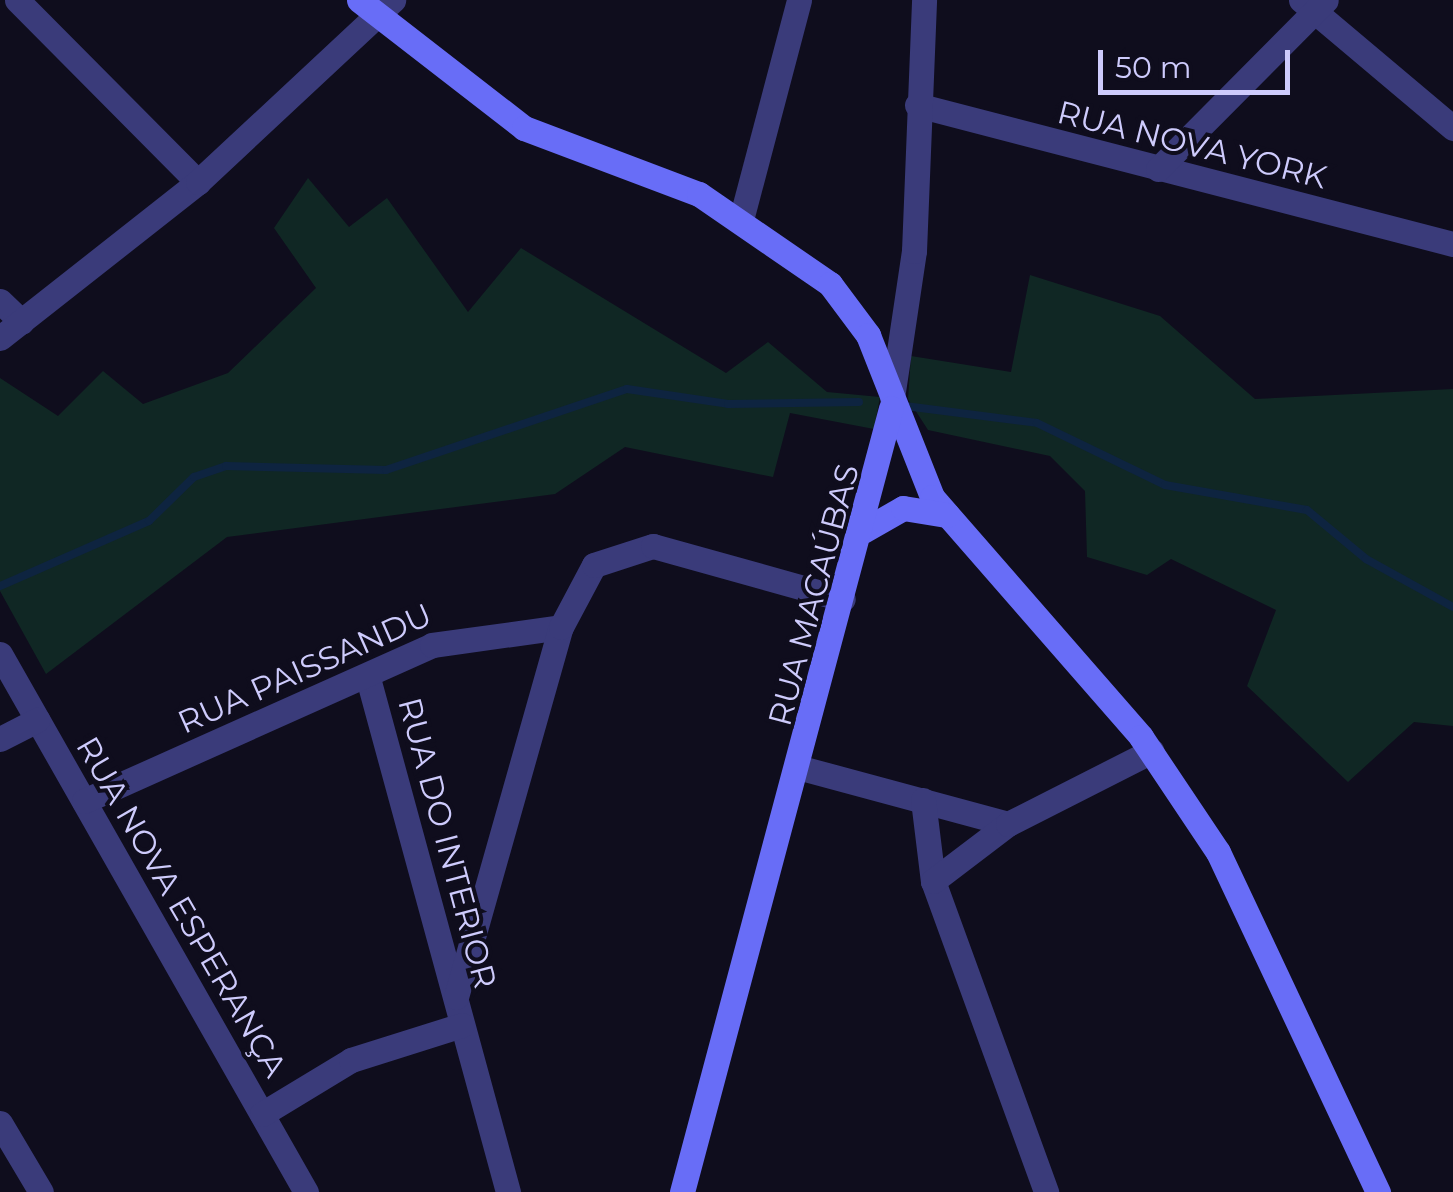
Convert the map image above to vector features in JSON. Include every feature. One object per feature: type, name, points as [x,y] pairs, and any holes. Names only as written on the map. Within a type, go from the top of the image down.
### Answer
[{"type":"street","points":[[17,0],[198,182]]},
{"type":"street","points":[[742,216],[798,0]]},
{"type":"street","name":"RUA MACAÚBAS","points":[[682,1192],[801,768],[863,531],[892,398],[914,251],[916,106],[924,0]]},
{"type":"street","points":[[1158,169],[1314,4],[1453,128]]},
{"type":"street","points":[[0,338],[198,182],[376,5],[524,128],[742,216],[857,316],[946,515],[1152,752],[1249,910],[1378,1192]]},
{"type":"street","name":"RUA NOVA YORK","points":[[916,106],[1453,244]]},
{"type":"street","points":[[0,302],[22,322]]},
{"type":"street","points":[[863,531],[903,508],[946,515]]},
{"type":"street","points":[[456,997],[560,627],[594,565],[640,545],[843,599]]},
{"type":"street","name":"RUA PAISSANDU","points":[[84,801],[454,638],[560,627]]},
{"type":"street","name":"RUA NOVA ESPERANÇA","points":[[0,654],[306,1192]]},
{"type":"street","name":"RUA DO INTERIOR","points":[[368,678],[508,1192]]},
{"type":"street","points":[[0,739],[38,720]]},
{"type":"street","points":[[933,881],[1008,824],[1152,752]]},
{"type":"street","points":[[801,768],[1008,824]]},
{"type":"street","points":[[924,800],[933,881],[1046,1192]]},
{"type":"street","name":"RUA DO INTERIOR","points":[[262,1114],[351,1060],[462,1025]]},
{"type":"street","points":[[0,1123],[40,1192]]},
{"type":"green space","points":[[308,178],[349,227],[387,198],[468,312],[521,248],[726,373],[768,342],[827,392],[880,397],[874,429],[790,413],[773,477],[625,447],[555,494],[227,537],[46,674],[0,591],[0,378],[58,416],[103,371],[143,404],[228,373],[316,288],[274,228]]},
{"type":"green space","points":[[1030,275],[1160,316],[1255,399],[1453,389],[1453,726],[1414,722],[1348,782],[1247,686],[1276,610],[1171,559],[1147,575],[1087,557],[1085,491],[1050,456],[928,430],[908,399],[911,356],[1011,372]]},
{"type":"waterway","points":[[0,586],[149,521],[194,477],[226,466],[386,470],[627,389],[728,404],[859,402]]},
{"type":"waterway","points":[[905,406],[1037,423],[1165,485],[1307,510],[1366,559],[1453,607]]}]
